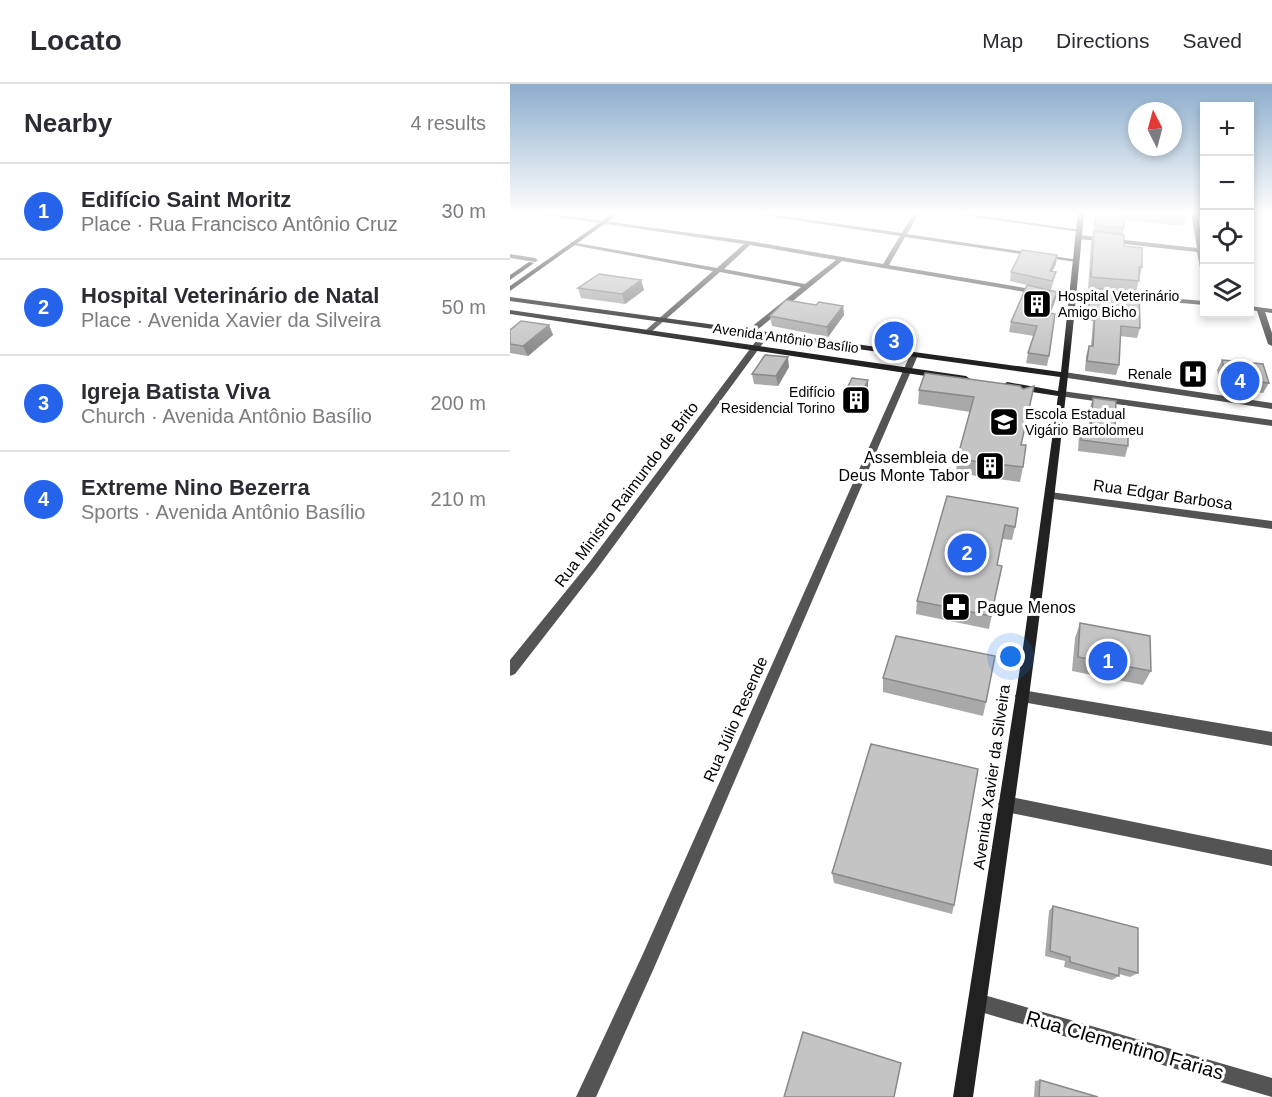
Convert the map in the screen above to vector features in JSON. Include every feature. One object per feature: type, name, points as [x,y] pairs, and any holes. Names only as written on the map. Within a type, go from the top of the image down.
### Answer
[{"type":"main road","points":[[510,289],[551,259]]},
{"type":"main road","points":[[510,278],[535,260]]},
{"type":"main road","name":"Avenida Xavier da Silveira","points":[[963,1097],[1050,496],[1076,260]]},
{"type":"main road","name":"Avenida Antônio Basílio","points":[[510,299],[1064,375]]},
{"type":"main road","name":"Avenida Antônio Basílio","points":[[510,312],[974,380]]},
{"type":"main road","points":[[995,383],[1062,394]]},
{"type":"street","points":[[530,259],[535,260]]},
{"type":"street","points":[[664,259],[806,286]]},
{"type":"street","points":[[650,331],[730,259]]},
{"type":"street","points":[[748,333],[840,259]]},
{"type":"street","points":[[850,259],[1073,295],[1200,303]]},
{"type":"street","points":[[886,265],[889,259]]},
{"type":"street","points":[[1071,259],[1076,260]]},
{"type":"street","points":[[1254,309],[1272,311]]},
{"type":"street","points":[[1260,310],[1272,344]]},
{"type":"street","name":"Rua Ministro Raimundo de Brito","points":[[510,670],[592,567],[765,335]]},
{"type":"street","name":"Rua Júlio Resende","points":[[586,1097],[653,952],[914,355]]},
{"type":"street","name":"Avenida Antônio Basílio","points":[[1064,375],[1272,406]]},
{"type":"street","points":[[1062,394],[1272,423]]},
{"type":"street","name":"Rua Edgar Barbosa","points":[[1050,496],[1272,525]]},
{"type":"street","points":[[1022,696],[1272,739]]},
{"type":"street","points":[[1006,804],[1272,858]]},
{"type":"street","name":"Rua Clementino Farias","points":[[977,1002],[1272,1088]]},
{"type":"building","points":[[1017,259],[1055,259],[1050,271],[1056,272],[1052,281],[1011,272]]},
{"type":"building","points":[[1092,259],[1142,259],[1142,267],[1139,267],[1139,281],[1091,277]]},
{"type":"building","points":[[599,274],[641,280],[622,294],[578,288]]},
{"type":"building","points":[[1027,285],[1057,292],[1049,313],[1055,314],[1049,356],[1028,353],[1037,326],[1011,322]]},
{"type":"building","points":[[1090,288],[1139,292],[1140,328],[1121,326],[1119,365],[1087,361],[1089,346],[1093,346],[1095,311],[1089,311]]},
{"type":"building","points":[[786,300],[816,305],[819,302],[843,306],[827,327],[770,316]]},
{"type":"building","points":[[521,321],[549,325],[523,346],[510,344],[510,330]]},
{"type":"building","points":[[765,355],[788,357],[776,376],[752,374]]},
{"type":"building","points":[[1222,360],[1263,364],[1269,383],[1226,378]]},
{"type":"building","points":[[925,373],[1020,386],[1023,389],[1034,386],[1021,445],[1026,445],[1023,467],[957,459],[974,397],[919,390]]},
{"type":"building","points":[[852,378],[868,380],[859,400],[843,397]]},
{"type":"building","points":[[1093,398],[1116,401],[1115,429],[1128,430],[1128,446],[1081,440],[1082,425],[1091,426]]},
{"type":"building","points":[[947,496],[1018,508],[1015,527],[1005,525],[997,565],[1002,566],[991,616],[917,601]]},
{"type":"building","points":[[1080,623],[1150,636],[1151,671],[1078,657]]},
{"type":"building","points":[[896,636],[995,656],[986,702],[883,678]]},
{"type":"building","points":[[871,744],[978,769],[954,905],[832,873]]},
{"type":"building","points":[[1053,906],[1138,928],[1138,973],[1119,968],[1119,976],[1070,962],[1070,957],[1050,951]]},
{"type":"building","points":[[803,1032],[901,1063],[894,1097],[784,1097]]},
{"type":"building","points":[[1040,1080],[1098,1097],[1039,1097]]},
{"type":"place","name":"Hospital Veterinário Amigo Bicho","points":[[1037,304]]},
{"type":"place","name":"Igreja Batista Viva","points":[[894,341]]},
{"type":"place","name":"Renale","points":[[1193,374]]},
{"type":"place","name":"Extreme Nino Bezerra","points":[[1240,381]]},
{"type":"place","name":"Edifício Residencial Torino","points":[[856,400]]},
{"type":"place","name":"Escola Estadual Vigário Bartolomeu","points":[[1004,422]]},
{"type":"place","name":"Assembleia de Deus Monte Tabor","points":[[990,466]]},
{"type":"place","name":"Hospital Veterinário de Natal","points":[[967,553]]},
{"type":"place","name":"Pague Menos","points":[[956,607]]},
{"type":"place","name":"Edifício Saint Moritz","points":[[1108,661]]}]
